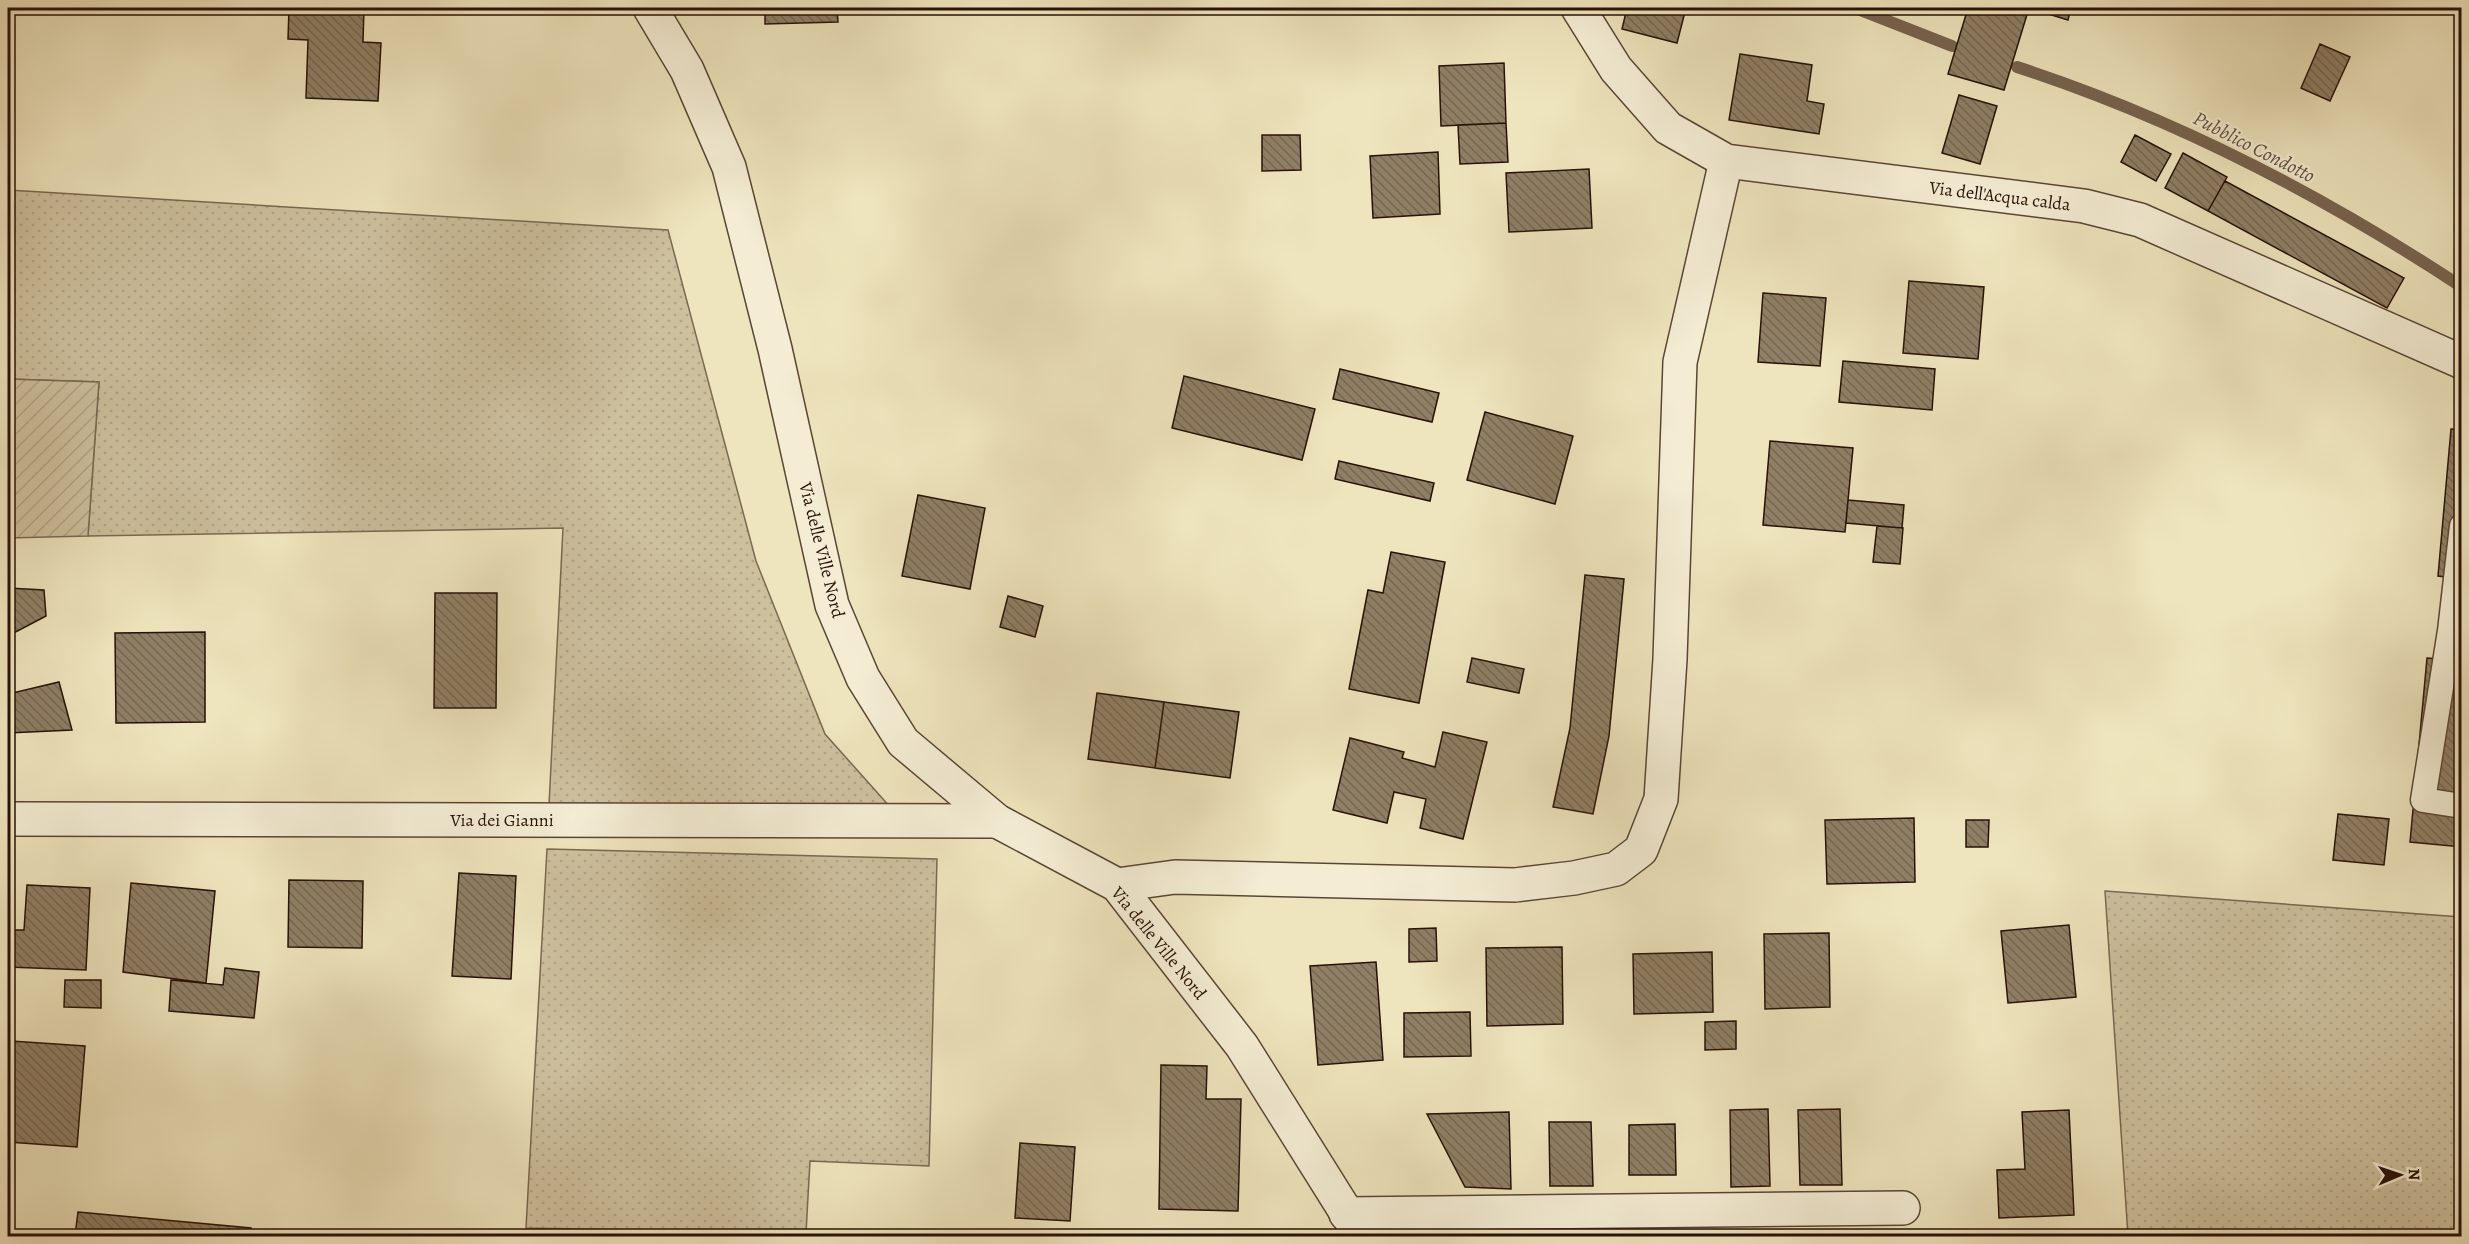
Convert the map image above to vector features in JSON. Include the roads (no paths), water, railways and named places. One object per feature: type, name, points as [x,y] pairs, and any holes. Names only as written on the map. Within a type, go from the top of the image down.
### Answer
[{"type":"street","name":"Via delle Ville Nord","points":[[650,8],[687,70],[729,167],[775,349],[832,605],[863,678],[903,742],[997,821],[1117,885],[1242,1046],[1353,1225]]},
{"type":"street","name":"Via dell'Acqua calda","points":[[1578,8],[1616,69],[1668,128],[1726,161],[2084,206],[2140,220],[2462,362]]},
{"type":"street","points":[[1117,885],[1175,877],[1515,885],[1574,878],[1616,869],[1641,849],[1661,799],[1670,659],[1680,362],[1726,161]]},
{"type":"street","name":"Via dei Gianni","points":[[8,819],[997,821]]},
{"type":"street","points":[[1353,1225],[1903,1208]]},
{"type":"lane","points":[[2462,526],[2450,631],[2423,800],[2462,806]]},
{"type":"waterway","name":"Pubblico Condotto","points":[[1855,8],[1952,46]]},
{"type":"waterway","name":"Pubblico Condotto","points":[[2017,67],[2133,110],[2247,162],[2356,221],[2462,287]]}]
